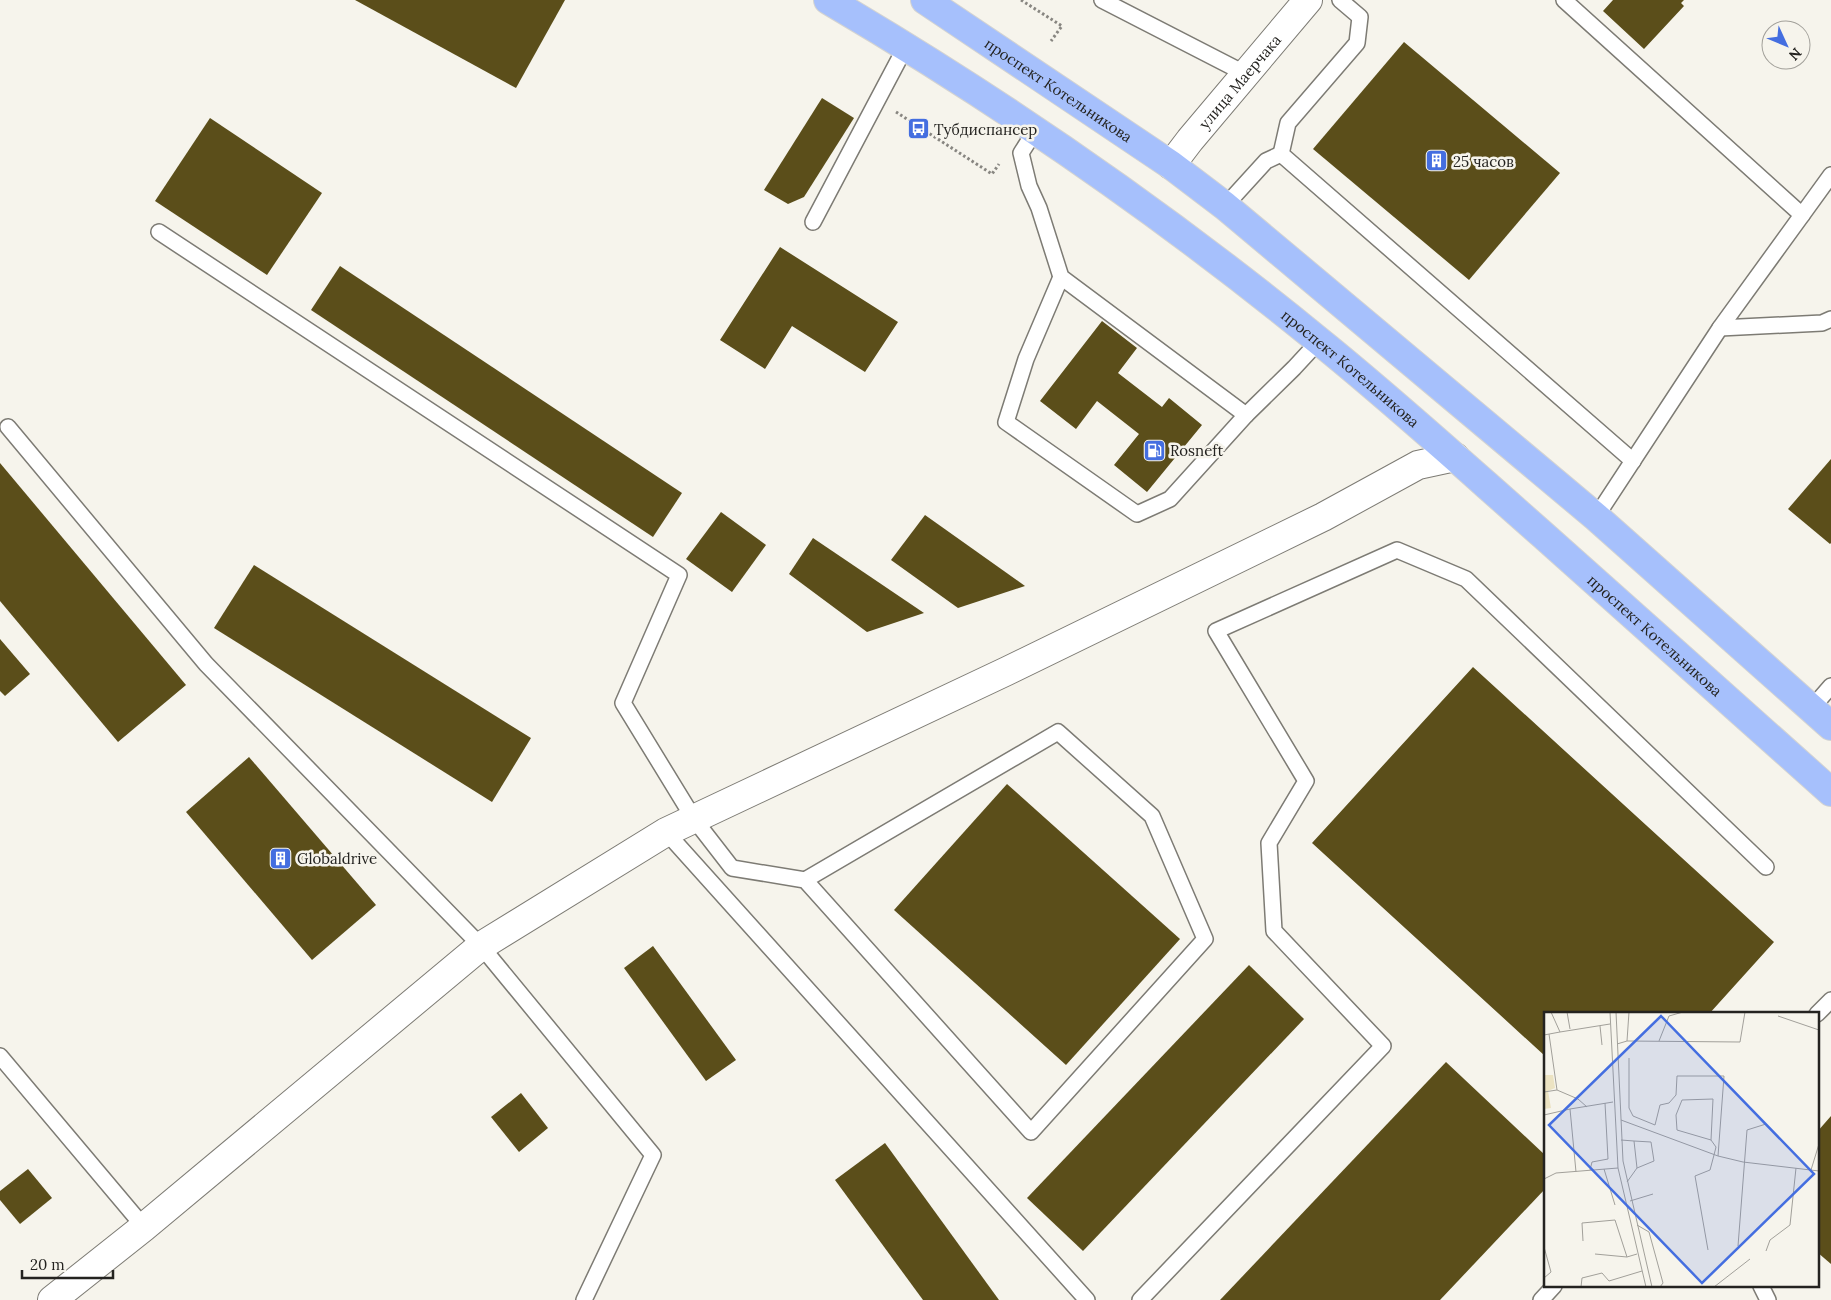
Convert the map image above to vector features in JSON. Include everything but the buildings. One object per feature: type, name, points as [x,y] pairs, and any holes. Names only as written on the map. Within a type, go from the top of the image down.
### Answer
[{"type":"highway","name":"проспект Котельникова","points":[[828,0],[906,46],[1035,131],[1181,233],[1319,341],[1454,457],[1831,792]]},
{"type":"highway","name":"проспект Котельникова","points":[[925,0],[1171,165],[1225,206],[1596,517],[1821,717]]},
{"type":"street","name":"улица Маерчака","points":[[1171,165],[1308,0]]},
{"type":"street","points":[[52,1300],[144,1227],[481,946],[666,832],[1007,671],[1324,517],[1418,465],[1454,457]]},
{"type":"lane","points":[[1102,0],[1246,74]]},
{"type":"lane","points":[[1281,154],[1288,123],[1357,42],[1360,18],[1340,0]]},
{"type":"lane","points":[[1564,0],[1802,215]]},
{"type":"lane","points":[[813,222],[906,46]]},
{"type":"lane","points":[[1035,131],[1021,152],[1029,186],[1039,208],[1061,277],[1246,415]]},
{"type":"lane","points":[[1225,206],[1266,161],[1281,154]]},
{"type":"lane","points":[[1281,154],[1633,461]]},
{"type":"lane","points":[[1596,517],[1720,328],[1831,175]]},
{"type":"lane","points":[[159,232],[679,575],[623,703],[694,819],[732,868],[805,880],[1031,1132],[1205,938],[1152,816],[1058,732],[805,880]]},
{"type":"lane","points":[[1061,277],[1026,359],[1006,422],[1137,514],[1170,498],[1246,415],[1319,341]]},
{"type":"lane","points":[[1720,328],[1822,322],[1831,319]]},
{"type":"lane","points":[[8,426],[206,664],[481,946],[653,1155],[584,1300]]},
{"type":"lane","points":[[1140,1300],[1383,1046],[1274,931],[1269,843],[1306,781],[1216,631],[1397,550],[1466,579],[1766,867]]},
{"type":"lane","points":[[1821,717],[1831,686]]},
{"type":"lane","points":[[666,832],[1087,1300]]},
{"type":"lane","points":[[1818,1013],[1831,1000]]},
{"type":"lane","points":[[0,1056],[144,1227]]},
{"type":"lane","points":[[1540,1300],[1552,1288]]},
{"type":"lane","points":[[1762,1288],[1768,1300]]},
{"type":"path","points":[[1021,0],[1062,26],[1051,41]]},
{"type":"path","points":[[895,112],[992,174]]},
{"type":"place","name":"Тубдиспансер","points":[[918,129]]},
{"type":"place","name":"25 часов","points":[[1437,161]]},
{"type":"place","name":"Rosneft","points":[[1154,450]]},
{"type":"place","name":"Globaldrive","points":[[281,858]]}]
